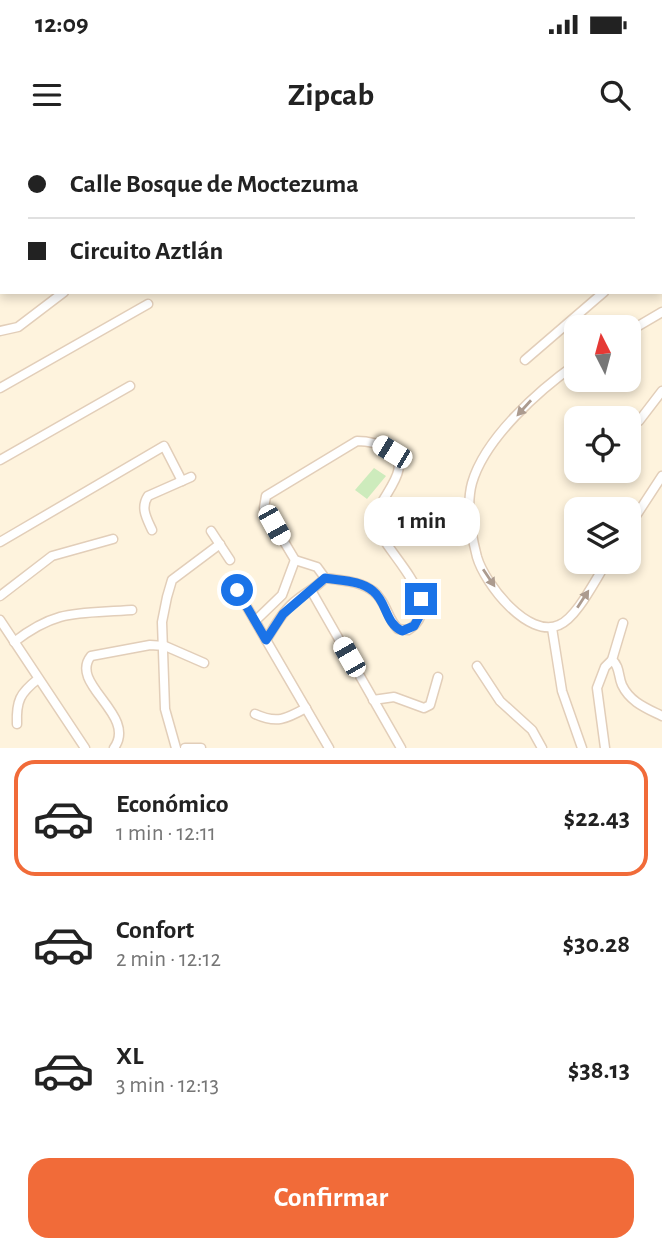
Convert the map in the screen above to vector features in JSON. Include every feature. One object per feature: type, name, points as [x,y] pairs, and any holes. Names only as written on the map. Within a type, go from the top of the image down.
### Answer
[{"type":"street","points":[[0,331],[18,327],[61,294]]},
{"type":"street","points":[[525,360],[602,294]]},
{"type":"street","points":[[0,388],[148,304]]},
{"type":"street","points":[[641,324],[662,312]]},
{"type":"street","points":[[564,374],[525,405],[480,467],[469,496],[478,558],[486,576],[531,625],[552,628],[570,619],[599,574]]},
{"type":"street","points":[[0,460],[130,386]]},
{"type":"street","points":[[641,418],[662,391]]},
{"type":"street","points":[[357,441],[379,444],[392,452],[397,477],[376,510],[375,518],[380,532],[418,589],[421,607],[419,617],[408,630],[398,629],[390,621],[375,592],[352,582],[325,578],[317,567],[295,560],[264,508],[266,496],[357,441]]},
{"type":"street","points":[[0,541],[164,446],[182,481]]},
{"type":"street","points":[[641,508],[662,476]]},
{"type":"street","points":[[152,530],[144,502],[148,496],[191,477]]},
{"type":"street","points":[[211,531],[230,560]]},
{"type":"street","points":[[0,596],[52,556],[113,539]]},
{"type":"street","points":[[176,748],[165,709],[165,646],[162,622],[172,580],[220,544]]},
{"type":"street","points":[[255,621],[282,595],[295,560]]},
{"type":"street","points":[[266,640],[291,606],[299,598],[312,592],[325,578]]},
{"type":"street","points":[[237,590],[329,748]]},
{"type":"street","points":[[312,592],[401,748]]},
{"type":"street","points":[[14,642],[34,626],[57,615],[132,610]]},
{"type":"street","points":[[0,621],[85,748]]},
{"type":"street","points":[[604,748],[596,697],[605,667],[612,660],[624,623]]},
{"type":"street","points":[[552,628],[562,691],[582,748]]},
{"type":"street","points":[[114,748],[119,732],[117,721],[89,681],[86,662],[91,656],[165,646],[204,663]]},
{"type":"street","points":[[612,660],[618,664],[623,686],[630,697],[662,716]]},
{"type":"street","points":[[477,666],[500,701],[532,730],[542,748]]},
{"type":"street","points":[[373,700],[394,697],[424,708],[430,705],[438,677]]},
{"type":"street","points":[[16,724],[16,703],[22,692],[38,679]]},
{"type":"street","points":[[255,714],[269,720],[281,721],[306,708]]},
{"type":"street","points":[[185,748],[201,748]]},
{"type":"green space","points":[[374,468],[386,476],[367,499],[355,490]]},
{"type":"route","points":[[237,590],[266,640],[283,614],[299,598],[312,592],[325,578],[352,582],[375,592],[390,621],[402,631],[414,626],[419,617],[421,599]]}]
